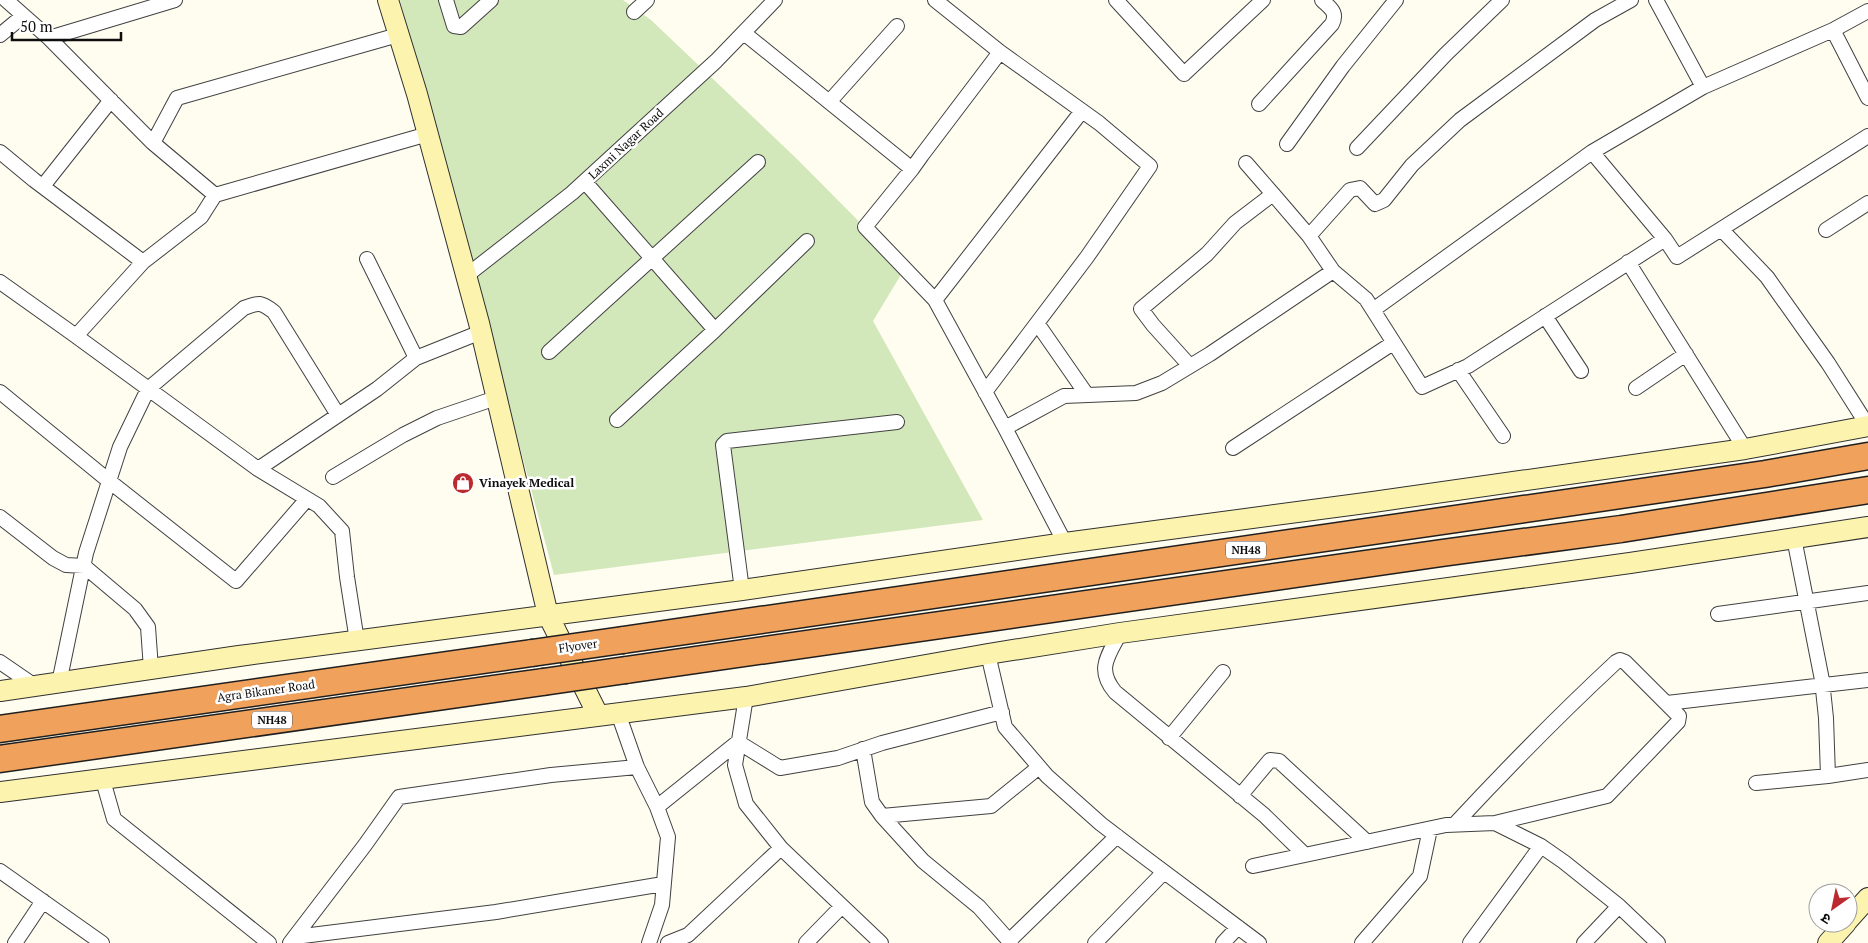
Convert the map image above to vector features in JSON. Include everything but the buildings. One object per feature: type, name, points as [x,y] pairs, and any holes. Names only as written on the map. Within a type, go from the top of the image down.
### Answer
[{"type":"highway","name":"Flyover","points":[[532,653],[1755,476],[1868,456]]},
{"type":"highway","name":"NH48","points":[[0,759],[1412,557],[1621,529],[1868,490]]},
{"type":"highway","name":"Agra Bikaner Road","points":[[0,729],[532,653]]},
{"type":"street","points":[[6,0],[50,38],[153,143],[215,195]]},
{"type":"street","points":[[50,38],[175,0]]},
{"type":"street","points":[[388,0],[428,134],[481,332],[548,615],[598,715]]},
{"type":"street","points":[[446,0],[454,26],[461,27],[491,0]]},
{"type":"street","points":[[634,12],[647,0]]},
{"type":"street","points":[[935,0],[1000,52],[1082,111],[1150,166],[1087,257],[985,392]]},
{"type":"street","points":[[1116,0],[1184,74],[1263,0]]},
{"type":"street","points":[[1259,104],[1332,24],[1335,18],[1334,12],[1322,0]]},
{"type":"street","points":[[1287,144],[1343,66],[1396,0]]},
{"type":"street","points":[[1357,148],[1446,54],[1502,0]]},
{"type":"street","points":[[1308,236],[1350,190],[1360,188],[1375,204],[1384,200],[1412,165],[1460,120],[1595,20],[1631,0]]},
{"type":"street","points":[[1656,0],[1703,87]]},
{"type":"street","name":"Laxmi Nagar Road","points":[[466,276],[585,182],[716,61],[771,1]]},
{"type":"street","points":[[1373,310],[1592,152],[1703,87],[1833,30],[1868,11]]},
{"type":"street","points":[[0,35],[23,16]]},
{"type":"street","points":[[830,101],[897,26]]},
{"type":"street","points":[[1833,30],[1868,98]]},
{"type":"street","points":[[744,32],[912,169]]},
{"type":"street","points":[[153,143],[177,98],[398,35]]},
{"type":"street","points":[[1000,52],[865,228],[935,300],[1065,543]]},
{"type":"street","points":[[43,186],[111,100]]},
{"type":"street","points":[[935,300],[1082,111]]},
{"type":"street","points":[[76,336],[143,262],[201,216],[215,195],[428,134]]},
{"type":"street","points":[[1592,152],[1677,256],[1868,136]]},
{"type":"street","points":[[0,152],[143,262]]},
{"type":"street","points":[[549,352],[758,162]]},
{"type":"street","points":[[1246,163],[1308,236],[1334,271],[1366,299],[1422,386],[1458,370],[1665,239]]},
{"type":"street","points":[[585,182],[715,330]]},
{"type":"street","points":[[1190,366],[1153,326],[1141,308],[1207,254],[1236,223],[1273,194]]},
{"type":"street","points":[[1826,230],[1868,203]]},
{"type":"street","points":[[0,691],[742,590],[1065,543],[1745,449],[1868,426],[1828,363],[1767,277],[1721,229]]},
{"type":"street","points":[[617,420],[715,330],[807,241]]},
{"type":"street","points":[[367,259],[416,358]]},
{"type":"street","points":[[1628,262],[1745,449]]},
{"type":"street","points":[[1005,428],[1064,396],[1136,392],[1162,383],[1334,271]]},
{"type":"street","points":[[0,282],[258,469],[318,506],[342,531],[346,577],[357,641]]},
{"type":"street","points":[[59,683],[84,566],[109,481],[120,447],[148,389],[244,308],[258,303],[265,305],[274,312],[338,415]]},
{"type":"street","points":[[1545,316],[1582,371]]},
{"type":"street","points":[[1037,323],[1087,395]]},
{"type":"street","points":[[258,469],[377,389],[416,358],[481,332]]},
{"type":"street","points":[[1233,448],[1393,343]]},
{"type":"street","points":[[1636,388],[1686,354]]},
{"type":"street","points":[[1458,370],[1503,436]]},
{"type":"street","points":[[0,392],[236,581],[307,499]]},
{"type":"street","points":[[334,478],[403,435],[437,418],[496,398]]},
{"type":"street","points":[[742,590],[723,445],[727,441],[897,422]]},
{"type":"street","points":[[0,517],[53,558],[66,565],[84,566],[135,609],[148,627],[151,669]]},
{"type":"street","points":[[0,792],[102,777],[746,697],[988,654],[1120,633],[1610,566],[1868,526]]},
{"type":"street","points":[[1794,538],[1808,602],[1822,686],[1826,718],[1828,776]]},
{"type":"street","points":[[1718,614],[1868,593]]},
{"type":"street","points":[[1120,633],[1104,669],[1107,682],[1121,697],[1169,738],[1264,815],[1304,854]]},
{"type":"street","points":[[988,654],[1005,727],[1047,776],[1117,836],[1258,943]]},
{"type":"street","points":[[1253,866],[1455,824],[1495,823],[1607,796],[1678,722],[1678,716],[1625,662],[1620,660],[1499,776],[1455,824]]},
{"type":"street","points":[[0,662],[35,686]]},
{"type":"street","points":[[1169,738],[1223,672]]},
{"type":"street","points":[[1667,703],[1868,680]]},
{"type":"street","points":[[746,697],[735,765],[746,804],[781,848],[881,943]]},
{"type":"street","points":[[738,742],[780,768],[838,758],[882,743],[1002,712]]},
{"type":"street","points":[[618,713],[637,767],[657,807],[668,837],[662,904],[649,943]]},
{"type":"street","points":[[657,807],[738,742]]},
{"type":"street","points":[[863,750],[872,802],[882,816],[923,861],[980,907],[1010,942],[1117,836]]},
{"type":"street","points":[[1240,796],[1270,760],[1279,762],[1367,842]]},
{"type":"street","points":[[292,940],[399,797],[551,775],[637,767]]},
{"type":"street","points":[[882,816],[991,806],[1039,767]]},
{"type":"street","points":[[1756,783],[1868,770]]},
{"type":"street","points":[[102,777],[114,819],[268,943]]},
{"type":"street","points":[[1495,823],[1541,846],[1564,862],[1620,906],[1658,943]]},
{"type":"street","points":[[1362,943],[1420,876],[1430,829]]},
{"type":"street","points":[[1470,943],[1541,846]]},
{"type":"street","points":[[668,943],[688,936],[781,848]]},
{"type":"street","points":[[0,871],[102,943]]},
{"type":"street","points":[[1095,943],[1164,872]]},
{"type":"street","points":[[292,940],[496,912],[663,884]]},
{"type":"street","points":[[1858,911],[1868,898]]},
{"type":"street","points":[[15,943],[43,901]]},
{"type":"street","points":[[806,943],[842,906]]},
{"type":"street","points":[[1584,943],[1620,906]]},
{"type":"street","points":[[1223,943],[1238,927]]},
{"type":"green space","points":[[400,0],[623,0],[651,20],[798,160],[905,268],[873,321],[983,520],[554,575]]},
{"type":"place","name":"Vinayek Medical","points":[[463,483]]}]
